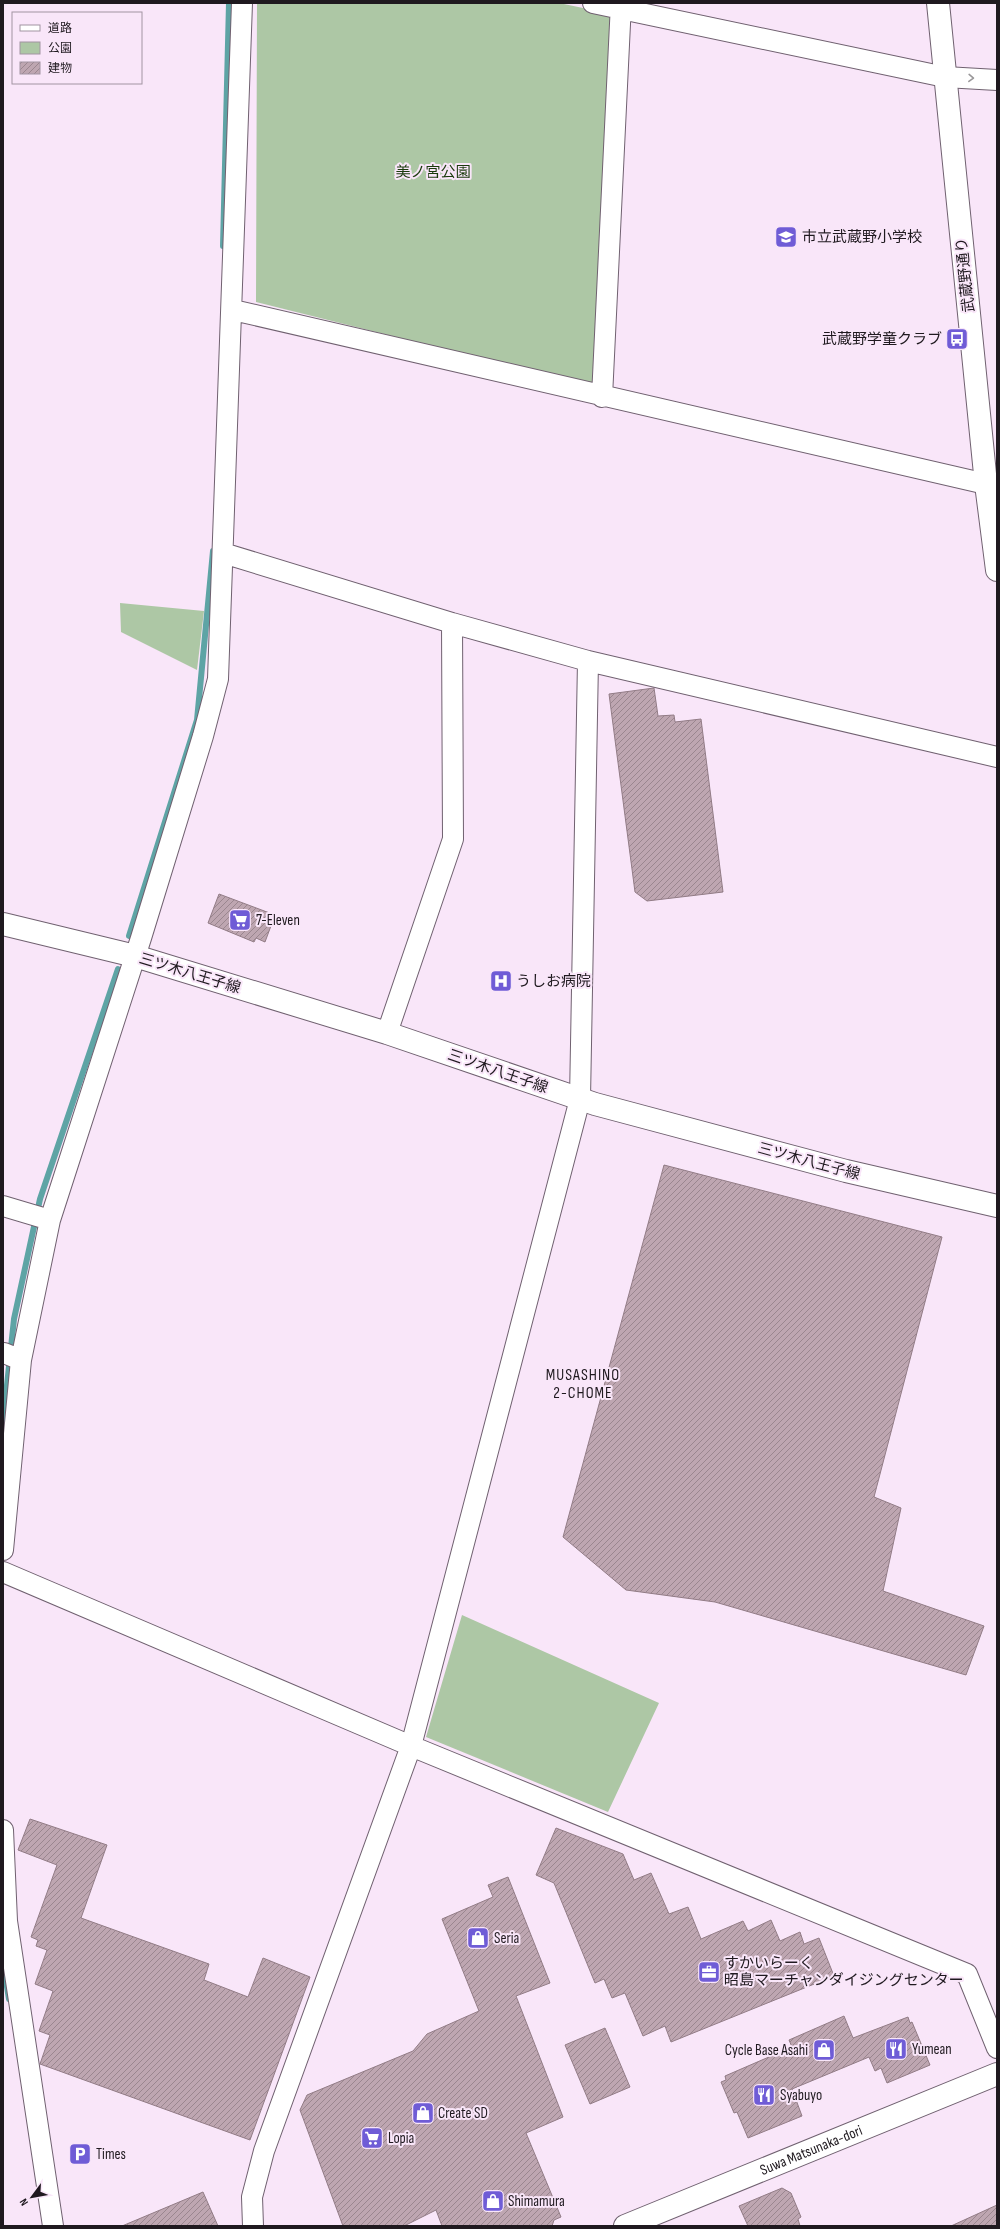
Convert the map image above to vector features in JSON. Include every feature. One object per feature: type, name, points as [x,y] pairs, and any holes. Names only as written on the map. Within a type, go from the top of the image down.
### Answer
[{"type":"main road","name":"武蔵野通り","points":[[938,3],[986,484],[997,570]]},
{"type":"main road","name":"三ツ木八王子線","points":[[3,924],[135,956],[387,1033],[580,1099],[846,1171],[997,1206]]},
{"type":"main road","name":"Suwa Matsunaka-dori","points":[[625,2226],[997,2074]]},
{"type":"street","points":[[3,1550],[14,1357],[41,1218],[135,956],[203,736],[218,679],[233,310],[242,3]]},
{"type":"street","points":[[593,3],[621,6],[945,77],[997,80]]},
{"type":"street","points":[[602,397],[621,6]]},
{"type":"street","points":[[233,310],[602,397],[986,484]]},
{"type":"street","points":[[223,553],[452,623],[588,661],[997,757]]},
{"type":"street","points":[[387,1033],[453,839],[452,623]]},
{"type":"street","points":[[253,2226],[252,2197],[264,2151],[411,1746],[580,1099],[588,661]]},
{"type":"street","points":[[3,1206],[41,1218]]},
{"type":"street","points":[[3,1572],[411,1746],[966,1974],[997,2048]]},
{"type":"street","points":[[3,1830],[7,1921],[53,2226]]},
{"type":"green space","name":"美ノ宮公園","points":[[257,3],[559,3],[612,14],[592,386],[256,302]]},
{"type":"green space","points":[[120,603],[204,611],[197,670],[121,632]]},
{"type":"green space","points":[[462,1615],[659,1703],[608,1812],[426,1737]]},
{"type":"building","points":[[654,688],[658,716],[674,715],[675,722],[701,719],[723,892],[647,901],[635,892],[609,694]]},
{"type":"building","points":[[219,894],[275,915],[265,942],[256,938],[254,942],[208,923]]},
{"type":"building","points":[[664,1165],[942,1237],[874,1497],[901,1508],[883,1591],[984,1626],[966,1675],[715,1602],[626,1590],[563,1537]]},
{"type":"building","points":[[30,1819],[107,1845],[81,1918],[209,1964],[204,1980],[248,1997],[263,1958],[310,1977],[250,2140],[40,2064],[50,2035],[39,2031],[53,1991],[35,1984],[47,1950],[36,1946],[38,1940],[31,1937],[57,1865],[18,1850]]},
{"type":"building","points":[[556,1828],[623,1854],[634,1880],[651,1873],[669,1914],[688,1907],[701,1939],[743,1921],[748,1931],[771,1920],[780,1941],[800,1932],[804,1944],[819,1938],[834,1976],[671,2042],[665,2026],[643,2036],[625,1993],[612,1998],[604,1979],[595,1983],[554,1883],[536,1875]]},
{"type":"building","points":[[508,1877],[550,1983],[516,1996],[563,2117],[526,2133],[561,2217],[554,2220],[552,2226],[442,2226],[436,2210],[404,2226],[343,2226],[300,2110],[307,2095],[413,2051],[427,2034],[479,2011],[442,1919],[493,1897],[488,1885]]},
{"type":"building","points":[[844,2016],[853,2038],[908,2017],[910,2023],[912,2022],[930,2065],[887,2083],[881,2068],[875,2071],[869,2057],[792,2089],[802,2116],[748,2138],[737,2112],[734,2113],[721,2082],[726,2080],[725,2076],[792,2047],[789,2040]]},
{"type":"building","points":[[605,2028],[630,2087],[590,2104],[565,2045]]},
{"type":"building","points":[[782,2188],[791,2193],[801,2217],[798,2219],[800,2226],[748,2226],[739,2206]]},
{"type":"building","points":[[203,2192],[218,2226],[122,2226]]},
{"type":"building","points":[[997,2205],[997,2226],[951,2226]]},
{"type":"waterway","points":[[223,246],[229,3]]},
{"type":"waterway","points":[[129,936],[197,720],[213,551]]},
{"type":"waterway","points":[[3,1423],[14,1319],[40,1199],[118,969]]},
{"type":"waterway","points":[[3,1962],[9,1999]]},
{"type":"place","name":"市立武蔵野小学校","points":[[786,237]]},
{"type":"place","name":"武蔵野学童クラブ","points":[[957,339]]},
{"type":"place","name":"7-Eleven","points":[[240,920]]},
{"type":"place","name":"うしお病院","points":[[501,981]]},
{"type":"place","name":"Seria","points":[[478,1938]]},
{"type":"place","name":"すかいらーく 昭島マーチャンダイジングセンター","points":[[709,1972]]},
{"type":"place","name":"Yumean","points":[[896,2049]]},
{"type":"place","name":"Cycle Base Asahi","points":[[824,2050]]},
{"type":"place","name":"Syabuyo","points":[[764,2095]]},
{"type":"place","name":"Create SD","points":[[423,2113]]},
{"type":"place","name":"Lopia","points":[[372,2138]]},
{"type":"place","name":"Times","points":[[80,2154]]},
{"type":"place","name":"Shimamura","points":[[493,2201]]},
{"type":"district","name":"MUSASHINO 2-CHOME","points":[[583,1383]]}]
